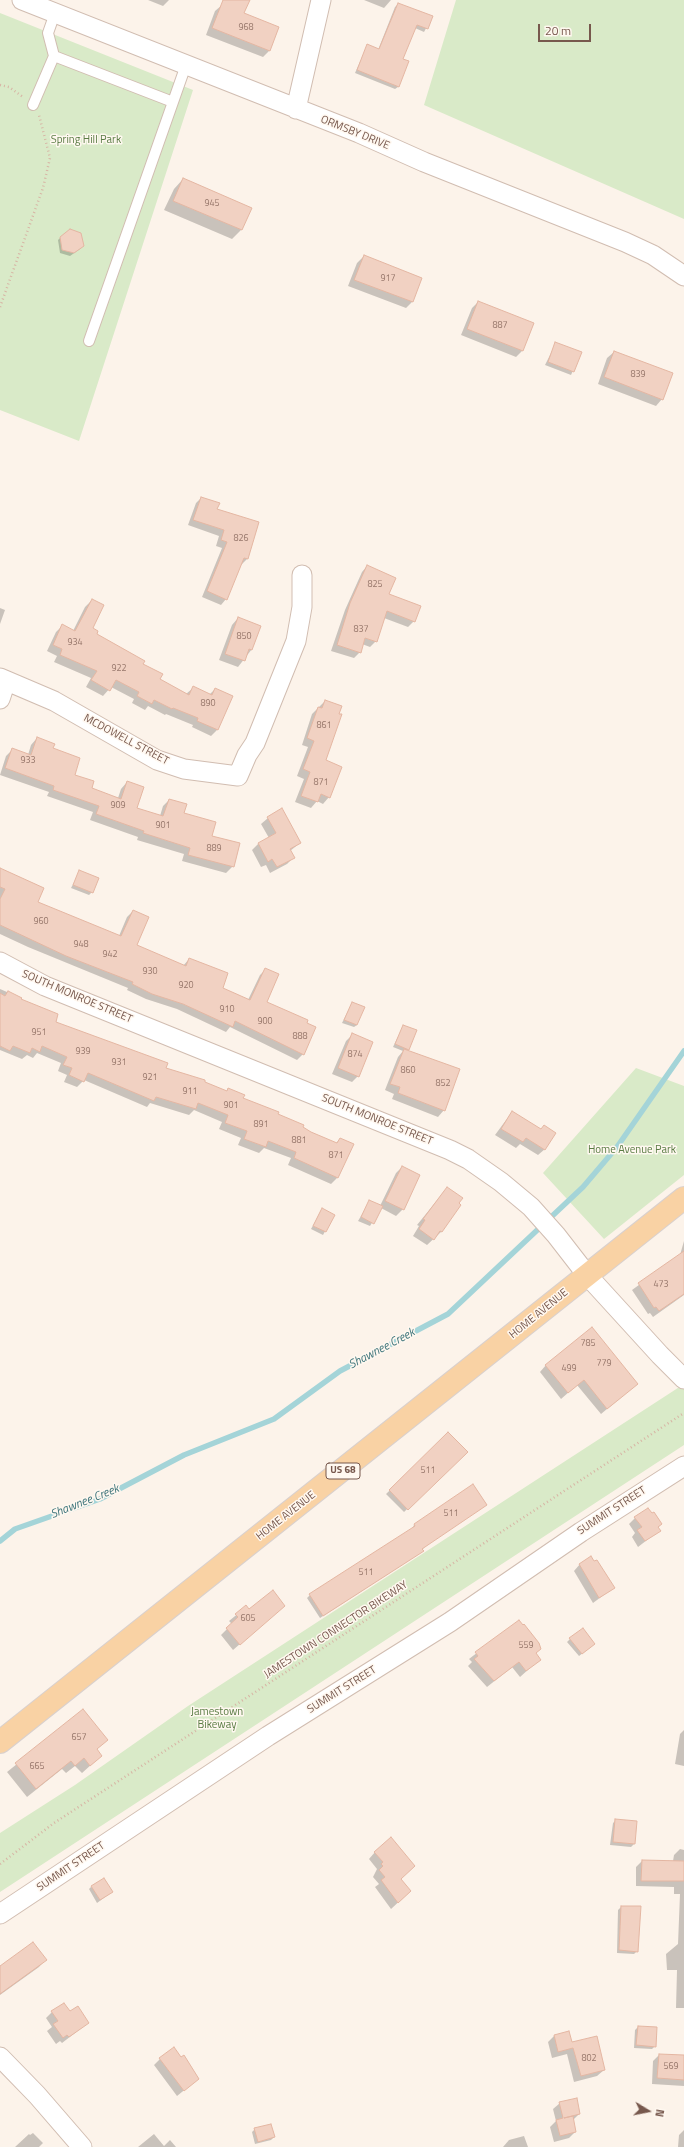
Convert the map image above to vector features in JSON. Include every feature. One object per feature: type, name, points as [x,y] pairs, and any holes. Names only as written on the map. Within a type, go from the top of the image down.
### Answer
[{"type":"main road","name":"HOME AVENUE","points":[[0,1742],[684,1198]]},
{"type":"street","name":"ORMSBY DRIVE","points":[[22,0],[359,133],[424,162],[625,242],[653,255],[684,276]]},
{"type":"street","points":[[296,109],[321,0]]},
{"type":"street","name":"MCDOWELL STREET","points":[[3,680],[54,701],[157,760],[184,769],[238,776],[247,755],[255,743],[296,641],[302,607],[302,575]]},
{"type":"street","points":[[0,699],[3,680]]},
{"type":"street","name":"SOUTH MONROE STREET","points":[[0,962],[52,989],[450,1150],[488,1172],[531,1207],[556,1235],[587,1275],[684,1379]]},
{"type":"street","name":"SUMMIT STREET","points":[[0,1914],[268,1736],[450,1622],[581,1532],[684,1466]]},
{"type":"street","points":[[0,2056],[37,2095],[82,2147]]},
{"type":"lane","points":[[33,105],[54,56],[48,33],[55,13]]},
{"type":"lane","points":[[54,56],[173,102]]},
{"type":"lane","points":[[89,341],[186,65]]},
{"type":"path","points":[[0,85],[9,87],[33,105],[40,117],[50,158],[43,188],[0,307]]},
{"type":"path","name":"JAMESTOWN CONNECTOR BIKEWAY","points":[[0,1864],[54,1823],[684,1413]]},
{"type":"green space","points":[[456,0],[684,0],[684,219],[424,105]]},
{"type":"green space","name":"Spring Hill Park","points":[[0,13],[193,90],[79,441],[0,410]]},
{"type":"green space","name":"Home Avenue Park","points":[[636,1068],[684,1086],[684,1175],[604,1239],[543,1173]]},
{"type":"green space","name":"Jamestown Bikeway","points":[[684,1384],[684,1445],[0,1892],[0,1833],[75,1785],[188,1706]]},
{"type":"building","points":[[223,0],[250,0],[244,13],[279,27],[270,51],[212,28]]},
{"type":"building","points":[[398,3],[433,16],[428,29],[417,25],[403,59],[409,61],[399,87],[357,70],[367,44],[379,49]]},
{"type":"building","points":[[183,178],[252,208],[242,230],[173,201]]},
{"type":"building","points":[[70,229],[81,233],[84,246],[74,253],[62,250],[60,237]]},
{"type":"building","points":[[364,255],[422,278],[413,302],[354,280]]},
{"type":"building","points":[[478,301],[534,323],[523,351],[467,329]]},
{"type":"building","points":[[555,342],[582,352],[574,372],[548,362]]},
{"type":"building","points":[[614,351],[673,373],[663,400],[604,377]]},
{"type":"building","points":[[201,497],[220,503],[217,509],[259,522],[248,559],[244,558],[227,600],[207,591],[227,542],[221,540],[224,530],[193,520]]},
{"type":"building","points":[[367,565],[396,578],[389,594],[421,606],[415,622],[387,611],[377,642],[365,638],[361,653],[337,645],[350,603]]},
{"type":"building","points":[[92,599],[104,605],[93,628],[98,631],[97,634],[145,661],[143,664],[163,674],[160,679],[189,695],[193,686],[212,695],[215,688],[233,696],[218,730],[197,721],[198,718],[173,708],[172,709],[154,700],[152,704],[137,696],[139,692],[116,680],[110,691],[91,680],[97,671],[60,655],[62,649],[53,645],[62,624],[75,631]]},
{"type":"building","points":[[238,617],[261,626],[252,650],[249,649],[245,661],[225,654]]},
{"type":"building","points":[[325,700],[342,706],[339,714],[342,714],[326,760],[342,767],[330,798],[321,794],[318,802],[301,796],[310,772],[303,769],[314,741],[307,738],[318,707],[322,708]]},
{"type":"building","points":[[37,737],[55,744],[53,748],[80,758],[75,775],[94,781],[92,788],[121,799],[127,781],[144,787],[137,808],[163,816],[169,799],[187,804],[184,813],[216,822],[212,836],[240,843],[234,867],[188,855],[190,848],[143,833],[144,831],[96,814],[99,806],[53,790],[54,786],[5,768],[12,748],[31,755]]},
{"type":"building","points":[[282,808],[301,843],[290,849],[295,858],[277,867],[272,859],[268,862],[258,843],[276,833],[267,817]]},
{"type":"building","points":[[0,868],[44,888],[38,902],[121,936],[133,910],[149,917],[137,945],[186,966],[189,958],[228,973],[223,988],[250,1000],[265,968],[279,974],[267,1002],[308,1020],[307,1023],[316,1027],[304,1055],[235,1021],[233,1027],[183,1004],[152,994],[132,984],[133,982],[66,956],[0,925],[0,899],[5,889],[0,887]]},
{"type":"building","points":[[79,870],[99,878],[93,893],[73,885]]},
{"type":"building","points":[[8,991],[22,998],[21,999],[58,1014],[56,1022],[168,1063],[166,1068],[205,1080],[205,1082],[227,1091],[228,1088],[245,1095],[243,1098],[279,1112],[278,1114],[304,1125],[303,1127],[311,1132],[337,1143],[340,1138],[354,1144],[338,1178],[294,1158],[296,1152],[268,1141],[266,1147],[244,1139],[247,1131],[225,1123],[228,1115],[198,1103],[196,1109],[156,1097],[154,1101],[88,1073],[84,1082],[69,1075],[72,1068],[63,1065],[67,1057],[42,1046],[40,1052],[32,1048],[30,1053],[13,1046],[10,1051],[0,1046],[0,993],[5,996]]},
{"type":"building","points":[[352,1002],[365,1007],[357,1025],[344,1020]]},
{"type":"building","points":[[403,1025],[417,1030],[409,1050],[395,1044]]},
{"type":"building","points":[[352,1033],[373,1042],[359,1077],[338,1068]]},
{"type":"building","points":[[404,1049],[460,1069],[445,1111],[398,1093],[400,1087],[390,1084]]},
{"type":"building","points":[[512,1111],[541,1129],[544,1125],[556,1133],[545,1150],[526,1138],[523,1142],[501,1129]]},
{"type":"building","points":[[402,1166],[420,1175],[404,1210],[385,1201]]},
{"type":"building","points":[[447,1187],[463,1198],[459,1203],[461,1205],[442,1232],[440,1231],[434,1240],[419,1229],[425,1220],[423,1219]]},
{"type":"building","points":[[369,1200],[383,1206],[374,1224],[361,1217]]},
{"type":"building","points":[[322,1208],[335,1215],[326,1232],[313,1226]]},
{"type":"building","points":[[684,1251],[684,1294],[659,1311],[656,1307],[654,1308],[638,1283]]},
{"type":"building","points":[[592,1327],[638,1384],[607,1409],[584,1380],[568,1393],[545,1365]]},
{"type":"building","points":[[448,1432],[468,1452],[408,1510],[389,1490]]},
{"type":"building","points":[[473,1484],[487,1505],[422,1549],[424,1551],[323,1616],[309,1594],[415,1526],[414,1524]]},
{"type":"building","points":[[648,1508],[652,1513],[654,1512],[662,1524],[658,1527],[661,1531],[645,1541],[637,1530],[642,1527],[634,1517]]},
{"type":"building","points":[[591,1556],[594,1561],[597,1560],[615,1588],[599,1598],[579,1564]]},
{"type":"building","points":[[273,1590],[285,1606],[240,1645],[226,1628],[238,1617],[235,1614],[246,1605],[249,1609]]},
{"type":"building","points":[[519,1620],[539,1643],[541,1649],[536,1653],[541,1660],[526,1671],[519,1662],[494,1681],[474,1659],[478,1656],[475,1652]]},
{"type":"building","points":[[583,1628],[595,1644],[582,1654],[569,1638]]},
{"type":"building","points":[[83,1709],[108,1740],[97,1749],[102,1756],[90,1766],[84,1758],[75,1766],[71,1761],[36,1789],[15,1763]]},
{"type":"building","points":[[615,1819],[637,1821],[635,1844],[613,1842]]},
{"type":"building","points":[[391,1837],[415,1866],[401,1879],[411,1891],[398,1903],[381,1880],[385,1877],[379,1870],[383,1866],[381,1864],[383,1862],[374,1852]]},
{"type":"building","points":[[642,1860],[684,1861],[684,1881],[641,1881]]},
{"type":"building","points":[[104,1878],[113,1892],[100,1900],[91,1886]]},
{"type":"building","points":[[621,1906],[641,1906],[638,1952],[619,1950]]},
{"type":"building","points":[[33,1942],[47,1960],[0,1994],[0,1966]]},
{"type":"building","points":[[64,2003],[70,2011],[78,2006],[89,2023],[69,2037],[67,2035],[63,2038],[53,2024],[58,2021],[51,2011]]},
{"type":"building","points":[[638,2026],[657,2027],[656,2047],[636,2045]]},
{"type":"building","points":[[569,2031],[572,2042],[597,2036],[605,2070],[581,2076],[573,2048],[558,2052],[554,2035]]},
{"type":"building","points":[[174,2047],[181,2057],[184,2055],[199,2079],[184,2091],[159,2058]]},
{"type":"building","points":[[659,2054],[684,2055],[684,2080],[657,2078]]},
{"type":"building","points":[[577,2098],[580,2114],[564,2118],[573,2116],[576,2132],[560,2136],[556,2120],[563,2118],[559,2102]]},
{"type":"building","points":[[271,2124],[275,2137],[258,2142],[254,2128]]},
{"type":"waterway","name":"Shawnee Creek","points":[[0,1541],[15,1529],[100,1499],[184,1455],[274,1419],[340,1371],[448,1314],[583,1187],[617,1147],[684,1051]]}]
